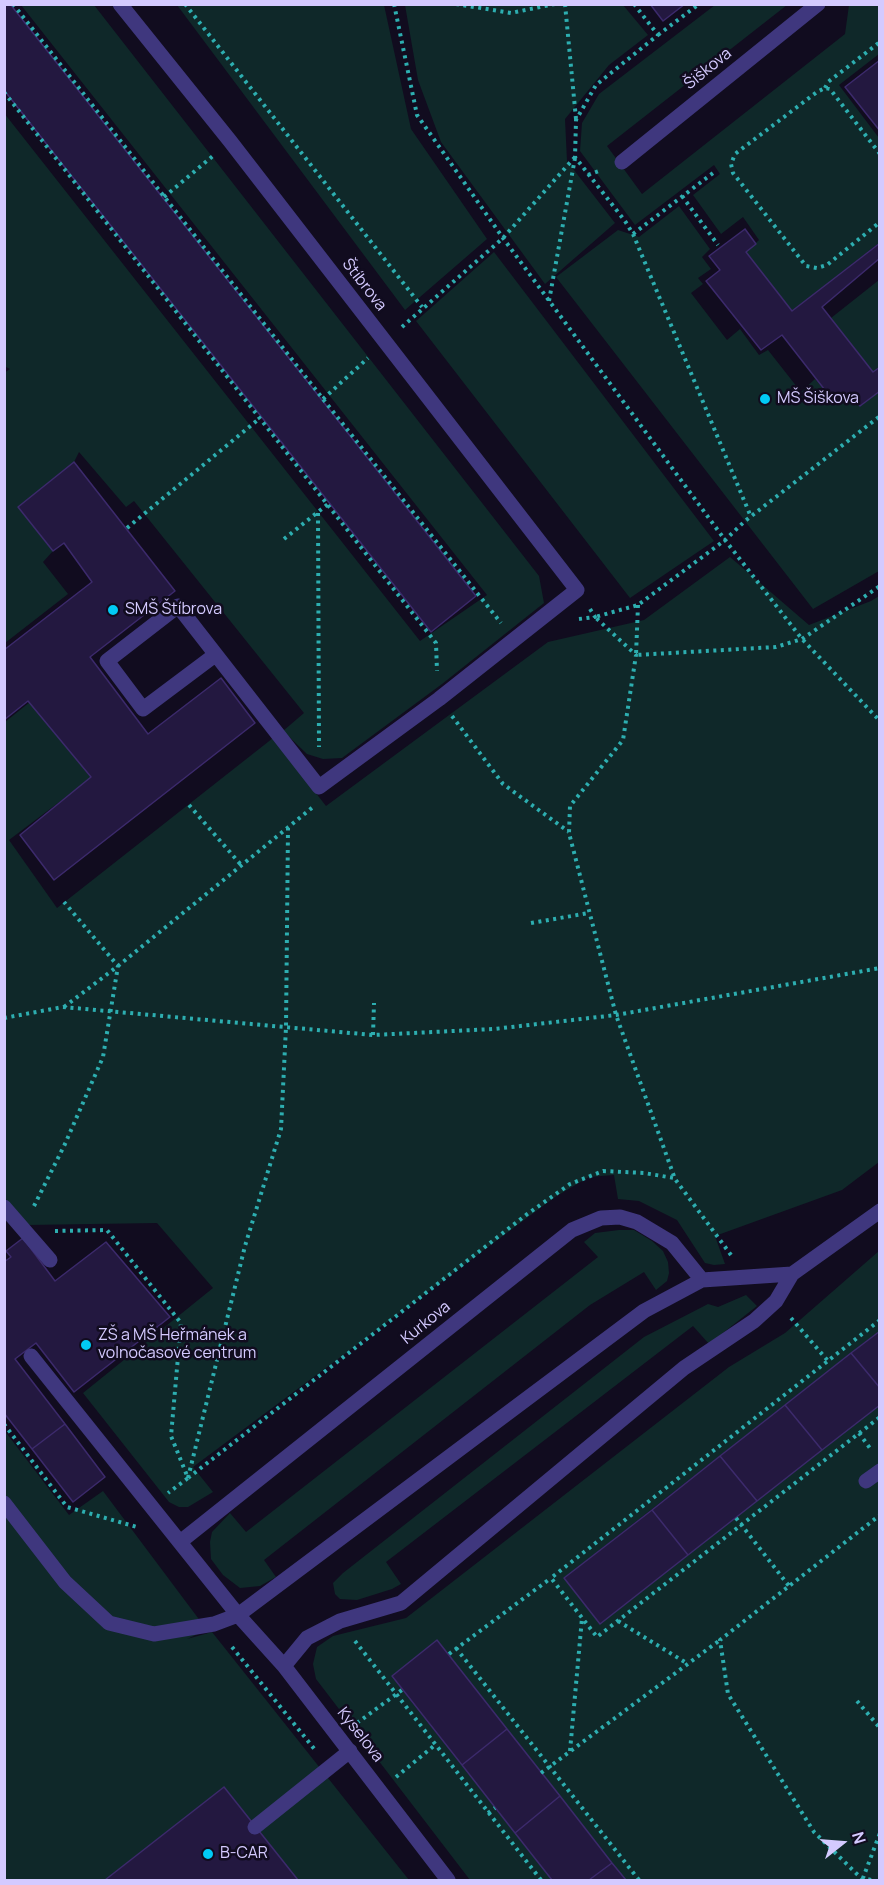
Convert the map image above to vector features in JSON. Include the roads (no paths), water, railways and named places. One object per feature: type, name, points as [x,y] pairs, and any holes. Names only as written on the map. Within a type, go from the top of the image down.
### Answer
[{"type":"street","name":"Štíbrova","points":[[120,4],[230,141],[577,590],[439,699],[319,787],[215,655]]},
{"type":"street","name":"Šiškova","points":[[622,162],[818,4]]},
{"type":"street","points":[[178,606],[215,655],[143,709],[107,661],[178,606]]},
{"type":"street","points":[[4,1207],[50,1260]]},
{"type":"street","points":[[284,1666],[308,1638],[340,1621],[401,1603],[684,1368],[754,1321],[776,1301],[792,1274],[879,1211]]},
{"type":"street","name":"Kurkova","points":[[180,1542],[572,1230],[601,1218],[620,1217],[637,1222],[672,1243],[702,1280]]},
{"type":"street","points":[[4,1503],[64,1582],[109,1623],[154,1634],[214,1624],[238,1615],[644,1311],[702,1280],[792,1274]]},
{"type":"street","name":"Kyselova","points":[[31,1356],[238,1615],[284,1666],[380,1790],[440,1878]]},
{"type":"street","points":[[866,1481],[879,1470]]},
{"type":"street","points":[[255,1827],[350,1751]]},
{"type":"place","name":"MŠ Šiškova","points":[[765,399]]},
{"type":"place","name":"SMŠ Štíbrova","points":[[113,610]]},
{"type":"place","name":"ZŠ a MŠ Heřmánek a volnočasové centrum","points":[[86,1345]]},
{"type":"place","name":"B-CAR","points":[[208,1854]]}]
